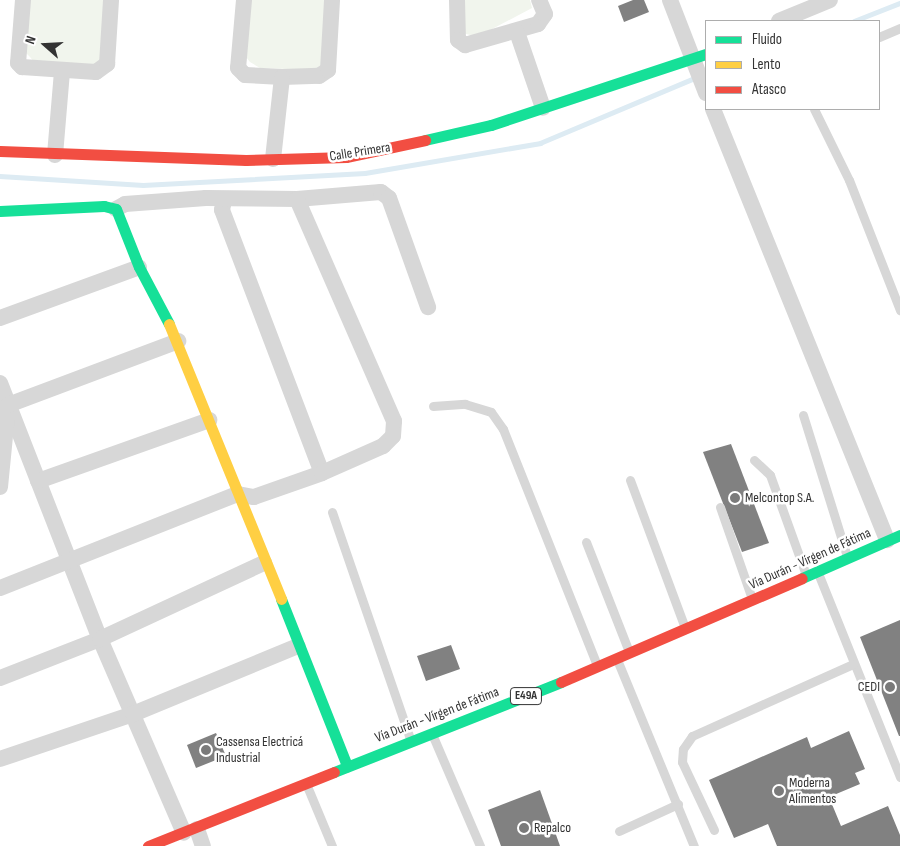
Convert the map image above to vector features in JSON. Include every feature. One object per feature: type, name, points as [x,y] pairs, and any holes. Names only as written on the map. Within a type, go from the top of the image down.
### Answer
[{"type":"street","points":[[23,0],[18,63],[27,70],[62,72],[103,70],[111,0]]},
{"type":"street","points":[[244,0],[238,68],[246,75],[282,77],[319,76],[328,70],[332,0]]},
{"type":"street","points":[[457,0],[460,44],[517,32],[544,19],[538,0]]},
{"type":"street","points":[[670,0],[700,57],[705,87]]},
{"type":"street","points":[[781,20],[806,4],[830,0]]},
{"type":"street","points":[[517,32],[543,108]]},
{"type":"street","name":"Calle Primera","points":[[0,151],[273,159],[346,157],[491,125],[700,57]]},
{"type":"street","points":[[55,154],[62,72]]},
{"type":"street","points":[[273,159],[282,77]]},
{"type":"street","points":[[713,110],[894,538]]},
{"type":"street","points":[[0,211],[116,208],[134,203],[206,198],[224,201],[297,199],[381,192],[389,198],[428,306]]},
{"type":"street","points":[[0,588],[68,558],[238,494],[254,497],[322,472],[383,446],[393,436],[394,421],[297,199]]},
{"type":"street","points":[[224,201],[222,210],[322,472]]},
{"type":"street","points":[[116,208],[140,267],[178,341],[264,563],[347,766]]},
{"type":"street","points":[[0,318],[140,267]]},
{"type":"street","points":[[8,405],[178,341]]},
{"type":"street","points":[[0,383],[8,405],[8,435],[0,487]]},
{"type":"street","points":[[38,481],[210,420]]},
{"type":"street","points":[[8,435],[38,481],[100,639],[133,714],[190,831],[204,846]]},
{"type":"street","name":"Vía Durán - Vírgen de Fátima","points":[[148,846],[190,831],[347,766],[598,668],[807,578],[894,538]]},
{"type":"street","points":[[0,678],[100,639],[264,563]]},
{"type":"street","points":[[0,759],[133,714],[298,646]]},
{"type":"lane","points":[[880,37],[900,28]]},
{"type":"lane","points":[[814,110],[849,180],[897,292],[900,310]]},
{"type":"lane","points":[[433,406],[466,404],[491,412],[503,429],[598,668]]},
{"type":"lane","points":[[803,415],[848,559]]},
{"type":"lane","points":[[754,460],[770,475],[807,578]]},
{"type":"lane","points":[[630,480],[686,630]]},
{"type":"lane","points":[[720,507],[753,601]]},
{"type":"lane","points":[[332,512],[411,742]]},
{"type":"lane","points":[[586,542],[630,654]]},
{"type":"lane","points":[[818,573],[900,777]]},
{"type":"lane","points":[[617,660],[694,846]]},
{"type":"lane","points":[[714,830],[682,762],[683,749],[692,736],[853,664]]},
{"type":"lane","points":[[432,734],[480,846]]},
{"type":"lane","points":[[306,783],[332,846]]},
{"type":"lane","points":[[619,830],[678,804]]},
{"type":"shaded area","points":[[29,0],[105,0],[103,56],[96,66],[34,62],[26,53]]},
{"type":"shaded area","points":[[250,0],[324,0],[326,8],[321,65],[316,70],[260,68],[250,62],[246,57]]},
{"type":"shaded area","points":[[460,0],[530,0],[532,8],[477,37],[463,33]]},
{"type":"building","points":[[633,0],[644,0],[649,12],[624,22],[618,6]]},
{"type":"building","name":"Melcontop S.A.","points":[[731,444],[769,543],[742,552],[703,452]]},
{"type":"building","name":"CEDI","points":[[900,620],[900,736],[899,736],[860,637]]},
{"type":"building","points":[[451,645],[460,669],[426,681],[417,656]]},
{"type":"building","name":"Moderna Alimentos","points":[[849,731],[865,769],[855,773],[860,784],[829,797],[841,826],[888,806],[900,835],[900,846],[777,846],[768,824],[734,838],[709,780],[807,737],[811,748]]},
{"type":"building","name":"Cassensa Electricá Industrial","points":[[216,733],[226,756],[196,768],[187,745]]},
{"type":"building","name":"Repalco","points":[[540,790],[560,846],[501,846],[488,810]]},
{"type":"waterway","points":[[857,20],[900,3]]},
{"type":"waterway","points":[[0,176],[143,185],[365,173],[540,143],[697,77]]},
{"type":"traffic: fast","points":[[425,140],[491,125],[705,54]]},
{"type":"traffic: fast","points":[[0,211],[104,206],[116,209],[139,267],[169,324]]},
{"type":"traffic: fast","points":[[802,578],[900,535]]},
{"type":"traffic: fast","points":[[281,599],[347,766]]},
{"type":"traffic: fast","points":[[334,772],[561,682]]},
{"type":"traffic: slow","points":[[169,324],[281,599]]},
{"type":"traffic: jam","points":[[0,151],[246,160],[346,157],[425,140]]},
{"type":"traffic: jam","points":[[561,682],[802,578]]},
{"type":"traffic: jam","points":[[148,846],[334,772]]},
{"type":"place","name":"Melcontop S.A.","points":[[735,498]]},
{"type":"place","name":"CEDI","points":[[890,687]]},
{"type":"place","name":"Cassensa Electricá Industrial","points":[[206,750]]},
{"type":"place","name":"Moderna Alimentos","points":[[779,791]]},
{"type":"place","name":"Repalco","points":[[524,828]]}]
